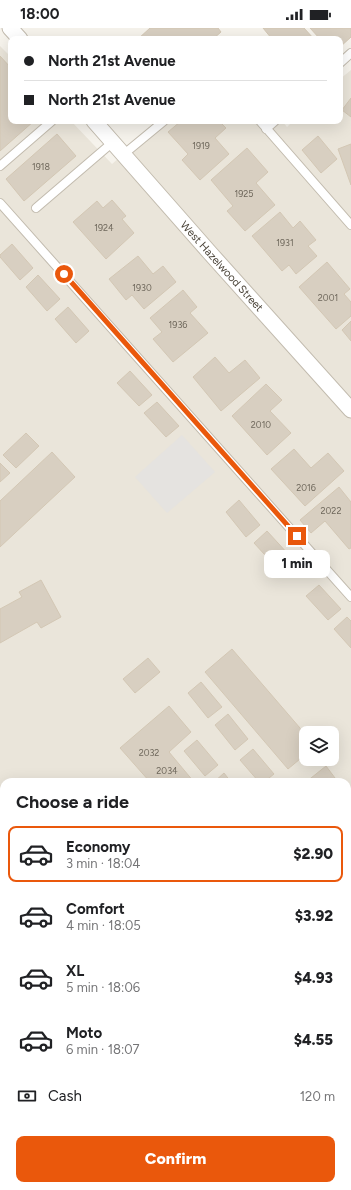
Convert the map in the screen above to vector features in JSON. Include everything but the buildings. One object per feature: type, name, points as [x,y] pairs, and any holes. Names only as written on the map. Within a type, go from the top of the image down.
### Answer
[{"type":"street","points":[[10,28],[17,36]]},
{"type":"street","name":"West Hazelwood Street","points":[[97,124],[351,410]]},
{"type":"lane","points":[[343,60],[351,53]]},
{"type":"lane","points":[[0,166],[49,124]]},
{"type":"lane","points":[[124,154],[160,124]]},
{"type":"lane","points":[[263,124],[351,225]]},
{"type":"lane","points":[[266,128],[271,124]]},
{"type":"lane","points":[[36,208],[112,142]]},
{"type":"lane","points":[[0,203],[351,597]]},
{"type":"shaded area","points":[[0,46],[8,54],[8,124],[74,124],[112,164],[158,124],[284,124],[287,127],[290,124],[343,124],[343,77],[351,70],[351,778],[0,778]]},
{"type":"shaded area","points":[[182,435],[215,472],[167,513],[135,477]]},
{"type":"route","points":[[64,274],[297,536]]}]
